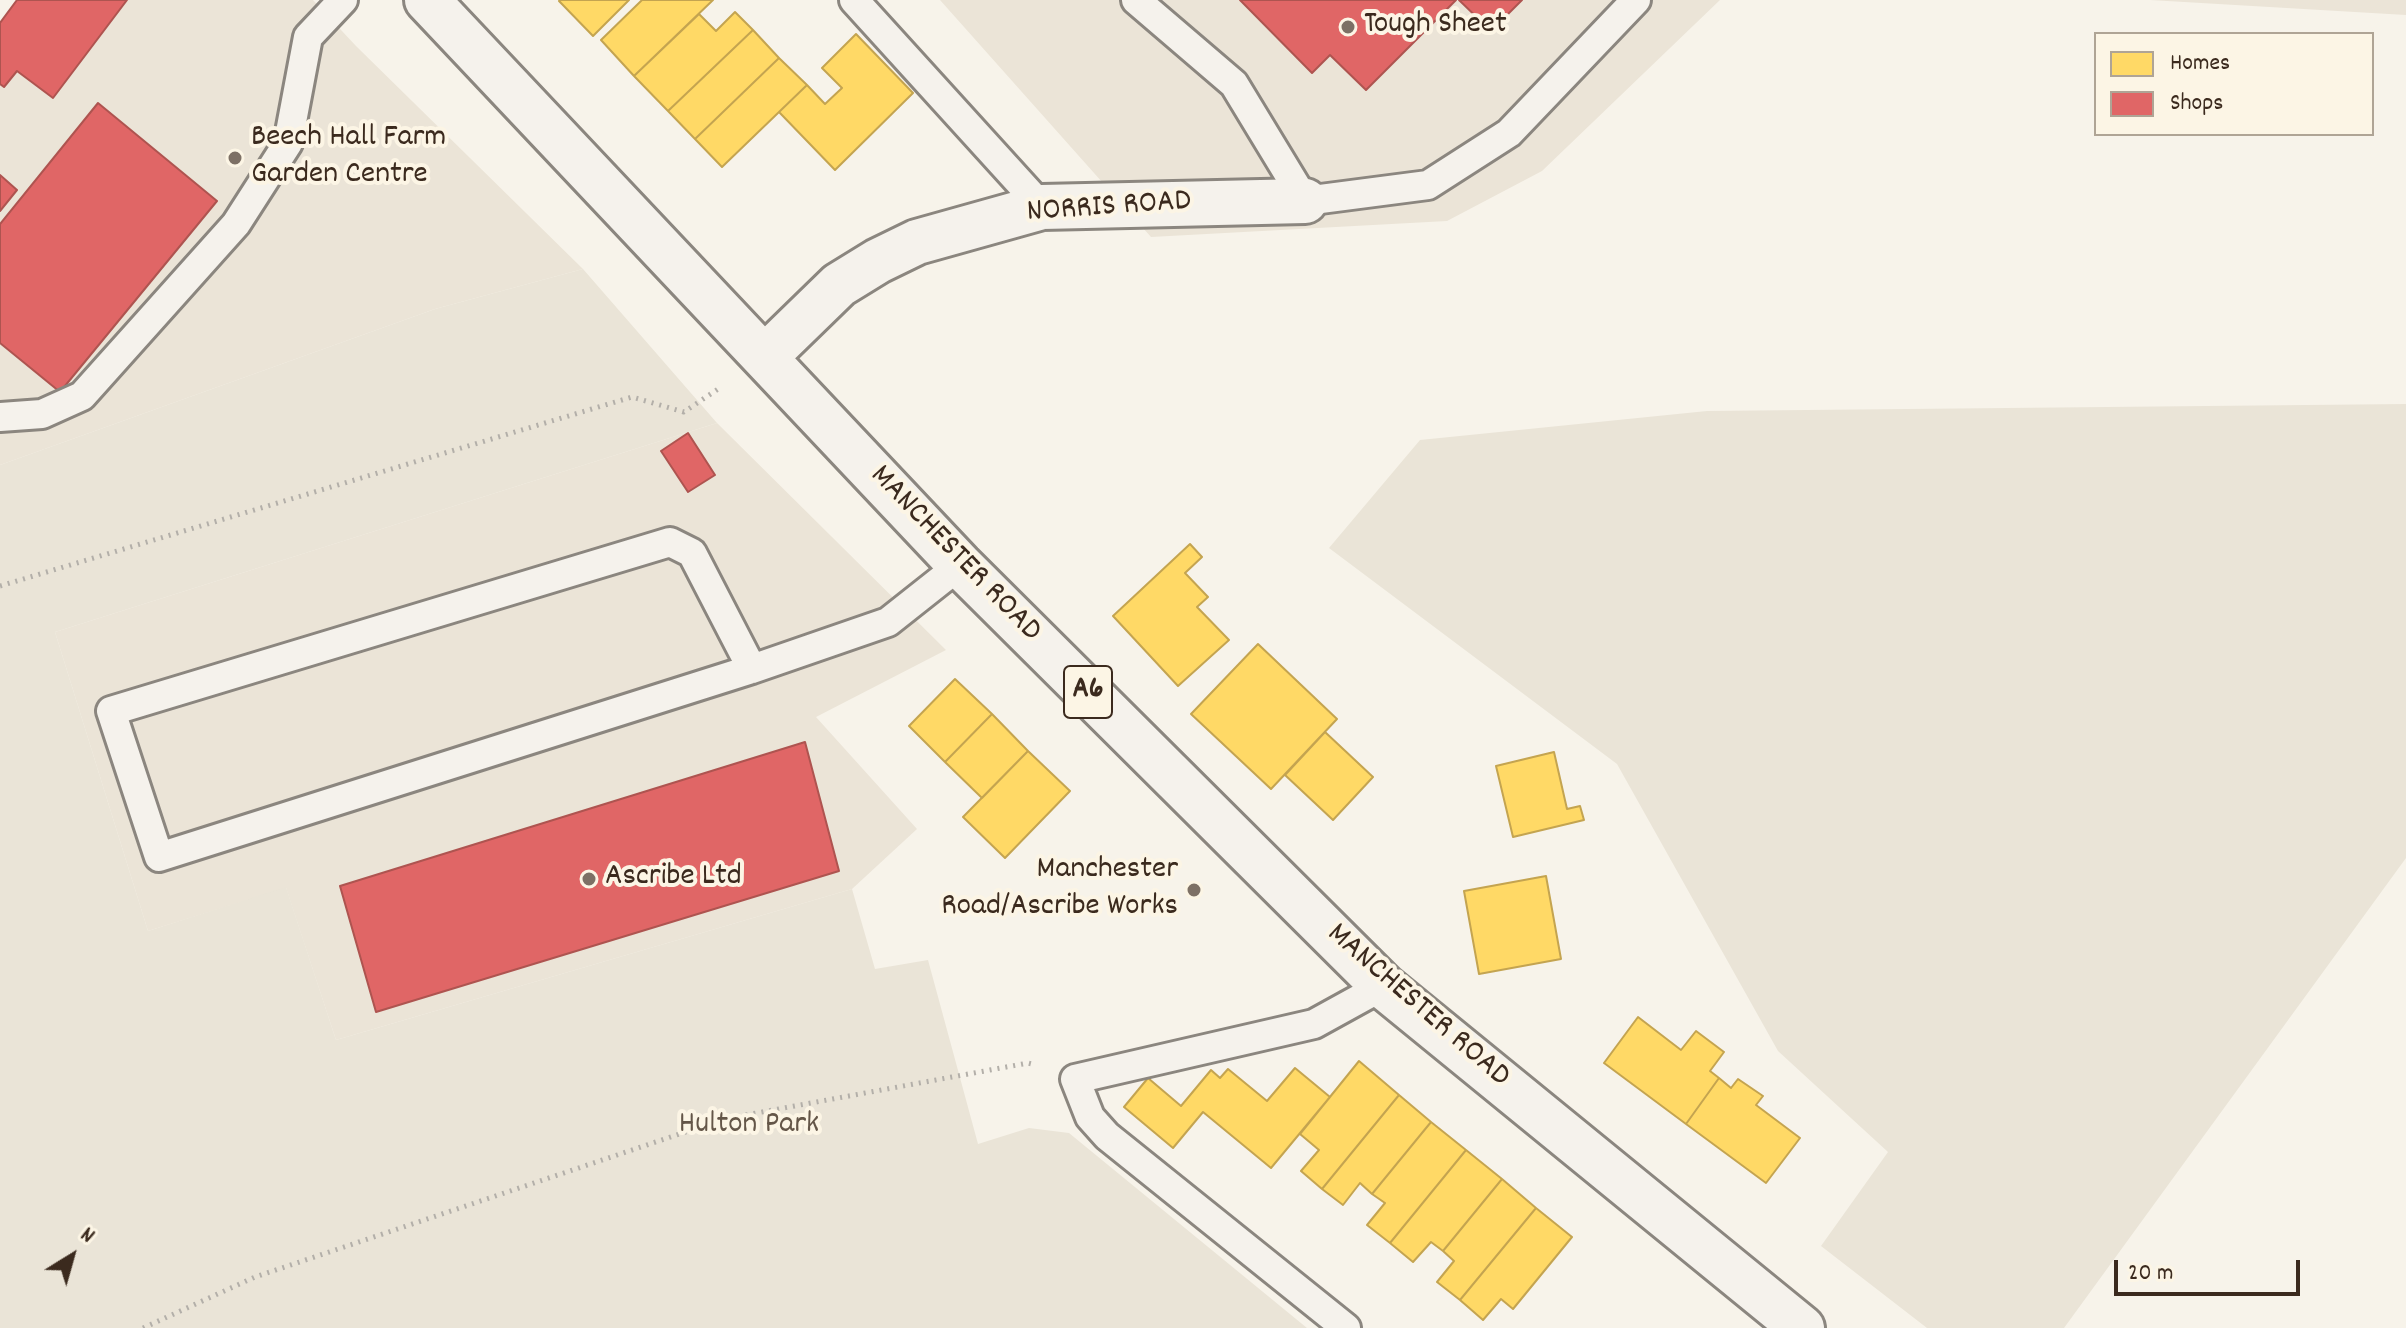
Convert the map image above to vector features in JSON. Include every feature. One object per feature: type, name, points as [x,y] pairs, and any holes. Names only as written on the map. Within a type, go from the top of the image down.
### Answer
[{"type":"main road","name":"MANCHESTER ROAD","points":[[427,0],[960,565],[1383,986],[1802,1328]]},
{"type":"main road","name":"NORRIS ROAD","points":[[765,357],[839,285],[917,242],[1042,207],[1305,201]]},
{"type":"lane","points":[[0,417],[42,414],[82,396],[236,224],[288,143],[308,37],[343,0]]},
{"type":"lane","points":[[854,0],[1042,207]]},
{"type":"lane","points":[[1136,0],[1234,84],[1305,201],[1428,185],[1509,133],[1636,0]]},
{"type":"lane","points":[[752,669],[692,553],[670,542],[111,711],[159,857],[752,669],[888,622],[960,565]]},
{"type":"lane","points":[[1346,1328],[1107,1136],[1090,1117],[1075,1079],[1314,1024],[1383,986]]},
{"type":"path","points":[[0,586],[632,397],[684,412],[765,357]]},
{"type":"path","points":[[143,1328],[255,1277],[724,1119],[1028,1063],[1075,1079]]},
{"type":"shaded area","name":"Beech Hall Farm Garden Centre","points":[[17,0],[313,0],[583,269],[435,309],[0,465],[0,23]]},
{"type":"shaded area","points":[[940,0],[1720,0],[1542,171],[1447,221],[1151,237]]},
{"type":"shaded area","points":[[2150,0],[2406,0],[2406,15]]},
{"type":"shaded area","points":[[717,423],[946,650],[816,717],[917,829],[852,889],[336,1040],[286,888],[148,931],[55,632]]},
{"type":"green space","name":"Hulton Park","points":[[583,269],[717,423],[55,632],[148,931],[286,887],[336,1040],[852,889],[875,969],[928,960],[978,1144],[1029,1128],[1069,1133],[1307,1328],[0,1328],[0,465],[435,309]]},
{"type":"green space","points":[[2406,404],[2406,858],[2064,1328],[1927,1328],[1821,1246],[1888,1152],[1778,1051],[1617,764],[1329,548],[1420,440],[1707,411]]},
{"type":"building: Homes","points":[[561,0],[629,0],[593,36]]},
{"type":"building: Homes","points":[[642,0],[713,0],[634,76],[601,40]]},
{"type":"building: Homes","points":[[735,12],[753,30],[668,111],[634,76],[699,14],[716,31]]},
{"type":"building: Homes","points":[[753,30],[779,58],[695,139],[668,111]]},
{"type":"building: Homes","points":[[856,34],[913,93],[835,170],[779,112],[807,85],[825,104],[842,88],[822,68]]},
{"type":"building: Homes","points":[[779,58],[807,85],[722,167],[695,139]]},
{"type":"building: Homes","points":[[1190,544],[1202,557],[1185,573],[1208,597],[1197,607],[1229,640],[1178,686],[1113,616]]},
{"type":"building: Homes","points":[[1258,644],[1337,719],[1271,789],[1191,714]]},
{"type":"building: Homes","points":[[955,679],[992,714],[945,762],[909,726]]},
{"type":"building: Homes","points":[[992,714],[1028,751],[982,798],[945,762]]},
{"type":"building: Homes","points":[[1325,732],[1373,777],[1333,820],[1285,775]]},
{"type":"building: Homes","points":[[1028,751],[1070,791],[1005,858],[963,817]]},
{"type":"building: Homes","points":[[1554,752],[1567,809],[1580,806],[1584,820],[1513,837],[1496,766]]},
{"type":"building: Homes","points":[[1546,876],[1561,959],[1479,974],[1464,891]]},
{"type":"building: Homes","points":[[1638,1017],[1681,1050],[1696,1031],[1724,1052],[1710,1071],[1719,1078],[1686,1124],[1604,1063]]},
{"type":"building: Homes","points":[[1359,1061],[1399,1095],[1322,1189],[1301,1171],[1319,1150],[1300,1134]]},
{"type":"building: Homes","points":[[1295,1068],[1330,1097],[1271,1168],[1203,1112],[1173,1148],[1124,1107],[1148,1078],[1181,1106],[1211,1070],[1220,1078],[1228,1069],[1267,1101]]},
{"type":"building: Homes","points":[[1719,1078],[1731,1088],[1738,1079],[1763,1096],[1756,1105],[1800,1138],[1766,1183],[1686,1124]]},
{"type":"building: Homes","points":[[1399,1095],[1431,1122],[1372,1194],[1360,1183],[1343,1205],[1322,1189]]},
{"type":"building: Homes","points":[[1431,1122],[1466,1150],[1390,1243],[1367,1225],[1385,1203],[1372,1194]]},
{"type":"building: Homes","points":[[1466,1150],[1502,1179],[1443,1251],[1431,1242],[1413,1262],[1390,1243]]},
{"type":"building: Homes","points":[[1502,1179],[1536,1208],[1460,1300],[1437,1282],[1454,1261],[1443,1251]]},
{"type":"building: Homes","points":[[1536,1208],[1572,1237],[1513,1309],[1501,1299],[1483,1320],[1460,1300]]},
{"type":"building: Shops","points":[[17,0],[127,0],[53,98],[17,71],[4,87],[0,84],[0,23]]},
{"type":"building: Shops","name":"Tough Sheet","points":[[1240,0],[1456,0],[1366,90],[1330,55],[1312,73]]},
{"type":"building: Shops","name":"Tough Sheet","points":[[1459,0],[1522,0],[1491,31]]},
{"type":"building: Shops","points":[[98,103],[217,201],[60,392],[0,343],[0,224]]},
{"type":"building: Shops","points":[[0,175],[17,190],[0,211]]},
{"type":"building: Shops","points":[[688,433],[715,475],[688,492],[661,451]]},
{"type":"building: Shops","name":"Ascribe Ltd","points":[[805,742],[839,871],[376,1012],[340,886]]},
{"type":"place","name":"Tough Sheet","points":[[1348,27]]},
{"type":"place","name":"Beech Hall Farm Garden Centre","points":[[235,158]]},
{"type":"place","name":"Ascribe Ltd","points":[[589,879]]},
{"type":"place","name":"Manchester Road/Ascribe Works","points":[[1194,890]]}]
